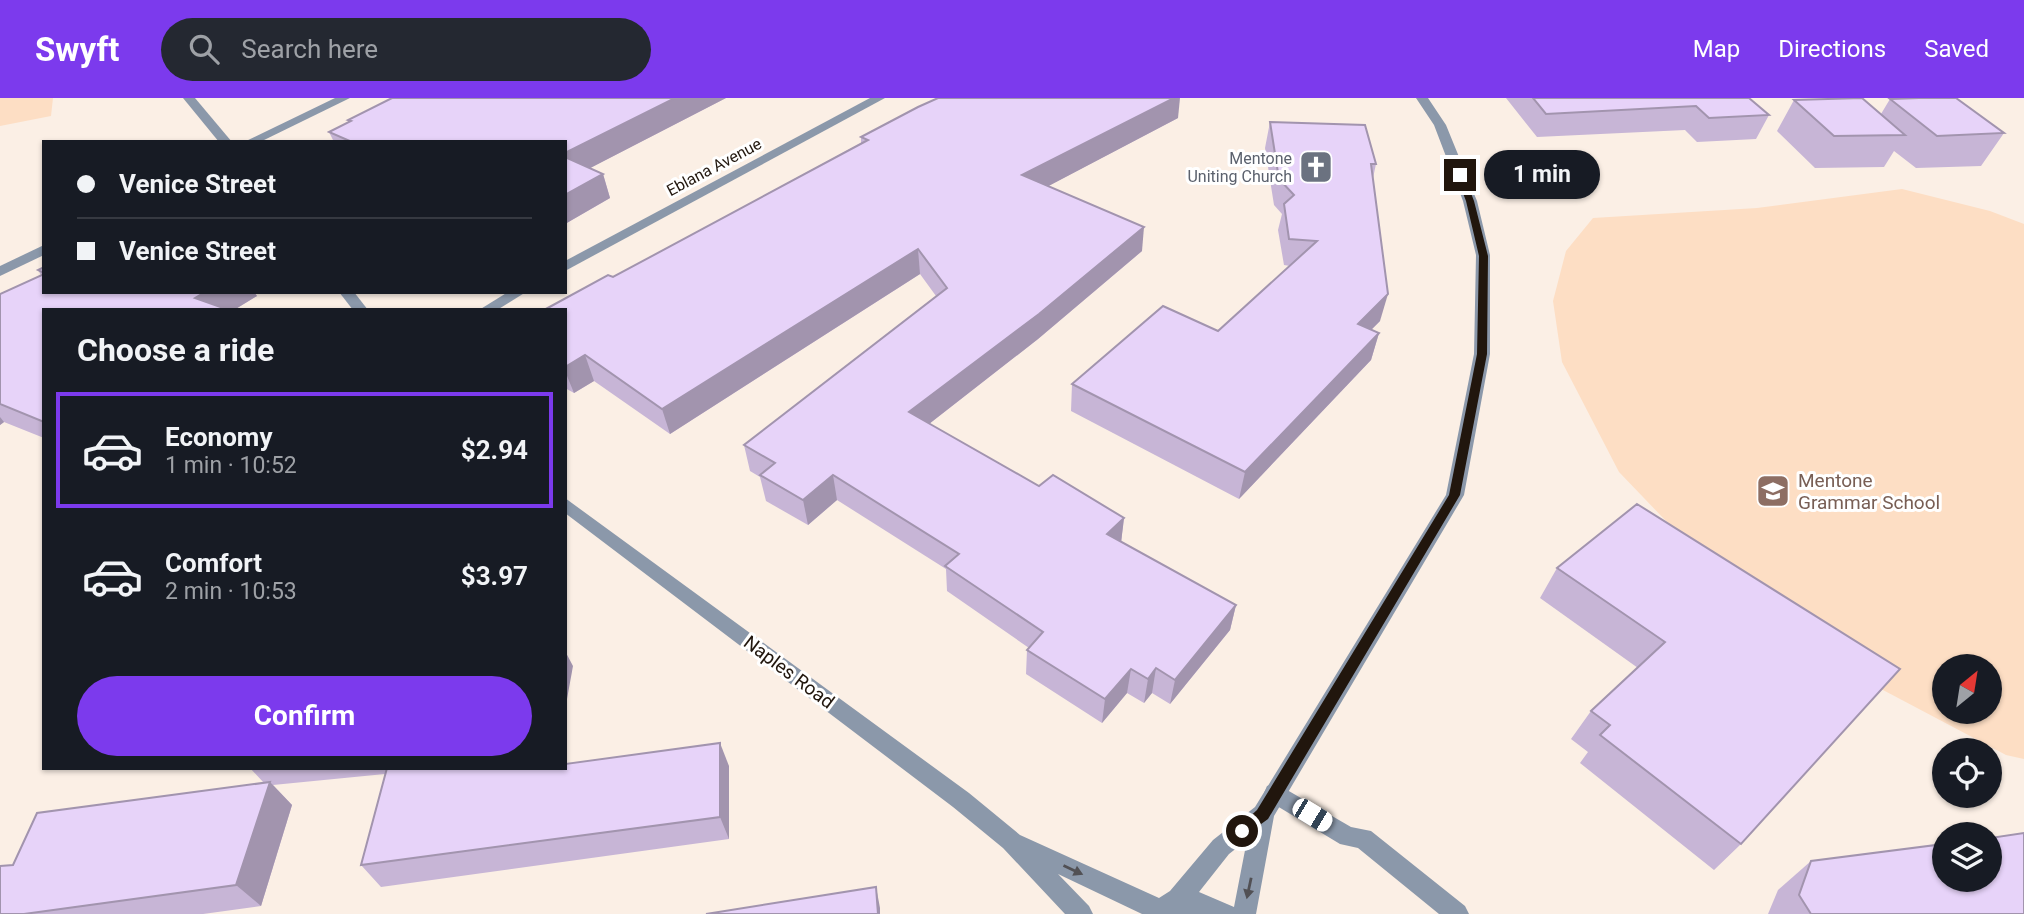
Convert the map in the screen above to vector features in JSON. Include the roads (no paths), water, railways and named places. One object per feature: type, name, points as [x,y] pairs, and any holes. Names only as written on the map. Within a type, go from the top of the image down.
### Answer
[{"type":"street","points":[[189,98],[224,140]]},
{"type":"street","points":[[254,140],[344,98]]},
{"type":"street","name":"Eblana Avenue","points":[[567,266],[879,98]]},
{"type":"street","points":[[1160,908],[1221,847],[1262,814],[1455,495],[1482,354],[1483,256],[1470,201],[1440,125],[1422,98]]},
{"type":"street","points":[[0,272],[42,250]]},
{"type":"street","points":[[348,294],[359,308]]},
{"type":"street","points":[[490,308],[515,294]]},
{"type":"street","name":"Naples Road","points":[[567,505],[961,800],[1011,841],[1081,914]]},
{"type":"street","points":[[1275,793],[1348,838],[1363,838],[1457,914]]},
{"type":"street","points":[[1244,914],[1262,814]]},
{"type":"street","name":"Naples Road","points":[[1011,841],[1160,908],[1194,901],[1212,906],[1225,914]]},
{"type":"place","name":"Mentone Uniting Church","points":[[1316,167]]},
{"type":"place","name":"Mentone Grammar School","points":[[1773,491]]}]
